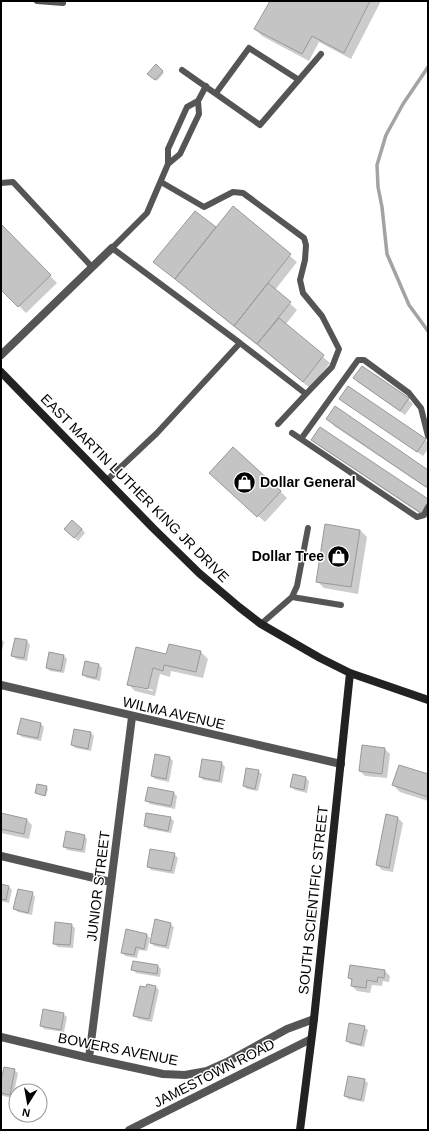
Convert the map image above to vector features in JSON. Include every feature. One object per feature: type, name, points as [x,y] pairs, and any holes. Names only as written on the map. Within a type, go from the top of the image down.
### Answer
[{"type":"main road","name":"EAST MARTIN LUTHER KING JR DRIVE","points":[[1,372],[106,481],[198,573],[261,624],[320,658],[350,673],[428,700]]},
{"type":"main road","name":"SOUTH SCIENTIFIC STREET","points":[[300,1130],[314,1019],[350,673]]},
{"type":"street","points":[[1,355],[112,248]]},
{"type":"street","name":"WILMA AVENUE","points":[[1,685],[132,717],[341,764]]},
{"type":"street","name":"JUNIOR STREET","points":[[89,1058],[132,717]]},
{"type":"street","points":[[1,856],[111,882]]},
{"type":"street","name":"BOWERS AVENUE","points":[[1,1037],[162,1074],[185,1075],[207,1071],[227,1062],[287,1029],[314,1019]]},
{"type":"street","name":"JAMESTOWN ROAD","points":[[130,1130],[311,1039]]},
{"type":"lane","points":[[37,1],[63,3]]},
{"type":"lane","points":[[216,93],[249,48],[299,80]]},
{"type":"lane","points":[[182,70],[260,125],[321,54]]},
{"type":"lane","points":[[168,164],[180,154],[193,128],[199,114],[198,101],[206,86]]},
{"type":"lane","points":[[198,101],[187,107],[180,122],[168,149],[168,164],[147,213],[112,248],[306,394]]},
{"type":"lane","points":[[180,122],[193,128]]},
{"type":"lane","points":[[1,183],[13,182],[92,267]]},
{"type":"lane","points":[[160,182],[204,207],[234,192],[243,192],[304,238],[306,245],[305,260],[300,280],[303,293],[322,316],[339,349],[332,367],[278,424]]},
{"type":"lane","points":[[106,481],[157,433],[240,343]]},
{"type":"lane","points":[[301,439],[358,360],[364,360],[410,393],[421,408],[428,436]]},
{"type":"lane","points":[[292,433],[417,517],[424,515],[428,507]]},
{"type":"lane","points":[[261,624],[292,597],[297,586],[308,528]]},
{"type":"lane","points":[[292,597],[341,605]]},
{"type":"building","points":[[270,1],[370,1],[344,53],[312,36],[302,54],[254,29]]},
{"type":"building","points":[[156,64],[163,71],[155,80],[147,74]]},
{"type":"building","points":[[233,206],[291,254],[234,326],[175,279]]},
{"type":"building","points":[[195,211],[216,227],[175,279],[153,262]]},
{"type":"building","points":[[1,224],[51,275],[18,307],[1,290]]},
{"type":"building","points":[[268,283],[291,302],[257,344],[234,326]]},
{"type":"building","points":[[279,318],[324,355],[303,382],[257,344]]},
{"type":"building","points":[[362,366],[409,398],[400,411],[353,378]]},
{"type":"building","points":[[348,386],[426,439],[417,452],[339,399]]},
{"type":"building","points":[[335,406],[428,470],[428,484],[426,487],[326,419]]},
{"type":"building","points":[[320,427],[428,499],[428,503],[421,513],[311,440]]},
{"type":"building","points":[[233,447],[281,491],[257,517],[209,473]]},
{"type":"building","points":[[72,520],[82,529],[74,538],[64,529]]},
{"type":"building","points":[[325,524],[360,530],[351,587],[316,582]]},
{"type":"building","points":[[15,638],[27,640],[24,658],[11,656]]},
{"type":"building","points":[[169,644],[201,651],[196,672],[164,665],[163,671],[153,668],[148,689],[127,685],[136,647],[166,654]]},
{"type":"building","points":[[49,652],[64,655],[61,671],[46,668]]},
{"type":"building","points":[[85,661],[99,664],[96,678],[82,675]]},
{"type":"building","points":[[21,718],[41,723],[38,738],[17,734]]},
{"type":"building","points":[[74,729],[91,732],[88,749],[71,745]]},
{"type":"building","points":[[362,745],[385,748],[382,774],[359,771]]},
{"type":"building","points":[[155,754],[170,757],[166,779],[151,776]]},
{"type":"building","points":[[202,759],[222,762],[219,781],[199,777]]},
{"type":"building","points":[[399,765],[428,774],[428,797],[392,785]]},
{"type":"building","points":[[246,768],[259,770],[255,789],[243,786]]},
{"type":"building","points":[[293,774],[306,777],[304,790],[290,787]]},
{"type":"building","points":[[37,784],[47,786],[45,796],[35,793]]},
{"type":"building","points":[[148,787],[174,792],[171,806],[145,801]]},
{"type":"building","points":[[1,813],[27,819],[24,834],[1,829]]},
{"type":"building","points":[[146,813],[171,817],[168,831],[144,826]]},
{"type":"building","points":[[386,814],[398,817],[389,868],[376,865]]},
{"type":"building","points":[[66,831],[85,835],[82,850],[63,847]]},
{"type":"building","points":[[150,849],[175,853],[171,871],[147,867]]},
{"type":"building","points":[[1,884],[9,886],[6,900],[1,899]]},
{"type":"building","points":[[18,889],[33,892],[28,913],[13,909]]},
{"type":"building","points":[[155,919],[171,923],[166,946],[150,943]]},
{"type":"building","points":[[55,922],[72,924],[70,945],[53,944]]},
{"type":"building","points":[[126,929],[147,934],[144,949],[136,947],[134,955],[121,953]]},
{"type":"building","points":[[133,961],[158,965],[157,974],[131,970]]},
{"type":"building","points":[[350,965],[385,970],[384,978],[378,977],[377,982],[367,980],[366,988],[351,986],[352,979],[348,978]]},
{"type":"building","points":[[147,984],[156,986],[149,1019],[133,1016],[140,986],[146,987]]},
{"type":"building","points":[[43,1009],[64,1013],[61,1030],[40,1026]]},
{"type":"building","points":[[349,1023],[365,1026],[361,1045],[346,1041]]},
{"type":"building","points":[[4,1067],[15,1069],[12,1083],[8,1083],[8,1095],[1,1093],[1,1081]]},
{"type":"building","points":[[348,1076],[365,1079],[361,1100],[344,1096]]},
{"type":"waterway","points":[[428,67],[403,104],[386,135],[377,165],[378,187],[382,207],[387,254],[409,305],[428,331]]},
{"type":"place","name":"Dollar General","points":[[245,482]]},
{"type":"place","name":"Dollar Tree","points":[[339,556]]}]
